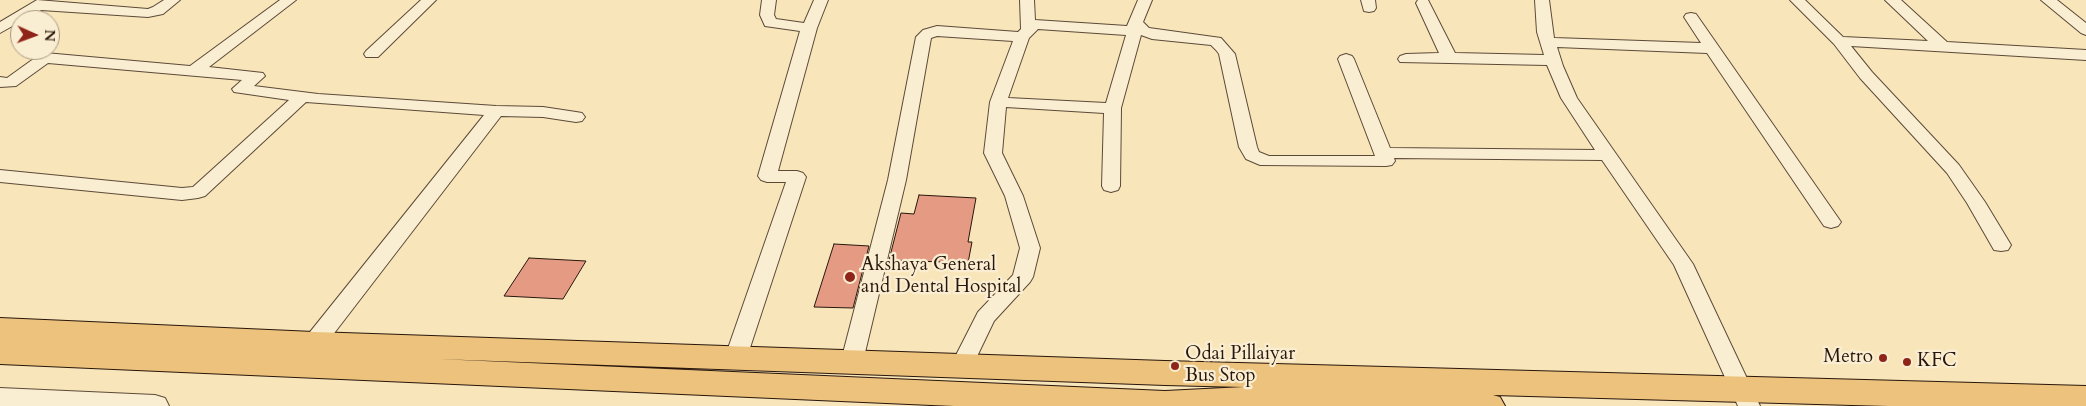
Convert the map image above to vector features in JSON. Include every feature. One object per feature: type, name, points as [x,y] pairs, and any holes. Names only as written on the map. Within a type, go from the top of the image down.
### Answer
[{"type":"highway","points":[[0,329],[314,343],[962,365],[1165,388],[1247,400],[1488,406]]},
{"type":"highway","points":[[0,352],[1041,401],[1165,388],[1745,398],[2086,399]]},
{"type":"street","points":[[0,28],[43,3],[148,13],[158,11],[173,0]]},
{"type":"street","points":[[194,70],[289,0]]},
{"type":"street","points":[[372,54],[429,0]]},
{"type":"street","points":[[769,0],[768,15],[770,23],[809,28]]},
{"type":"street","points":[[736,357],[797,177],[767,176],[809,28],[821,0]]},
{"type":"street","points":[[962,365],[985,317],[1023,277],[1030,248],[1014,196],[994,153],[998,102],[1025,32],[1027,0]]},
{"type":"street","points":[[1111,186],[1113,108],[1135,27],[1145,0]]},
{"type":"street","points":[[1542,0],[1545,32],[1553,60],[1570,98],[1683,264],[1745,398]]},
{"type":"street","points":[[1797,0],[1839,41],[1866,75],[1953,169],[1976,202],[2000,245]]},
{"type":"street","points":[[1892,0],[1944,47]]},
{"type":"street","points":[[2048,0],[2086,30]]},
{"type":"street","points":[[1423,3],[1449,58]]},
{"type":"street","points":[[1691,17],[1831,222]]},
{"type":"street","points":[[852,361],[897,180],[924,37],[928,33],[937,31],[1025,32],[1034,24],[1041,24],[1135,27],[1152,34],[1216,41],[1226,54],[1248,147],[1252,155],[1266,161],[1386,161],[1346,59]]},
{"type":"street","points":[[1839,41],[2086,55]]},
{"type":"street","points":[[1548,42],[1712,48]]},
{"type":"street","points":[[0,82],[10,83],[46,58],[257,76],[240,89],[303,96],[496,111],[542,112],[576,117]]},
{"type":"street","points":[[1406,59],[1553,60]]},
{"type":"street","points":[[0,176],[182,194],[198,192],[303,96]]},
{"type":"street","points":[[998,102],[1113,108]]},
{"type":"street","points":[[314,343],[496,111]]},
{"type":"street","points":[[1382,153],[1607,155]]},
{"type":"street","points":[[0,399],[61,404],[155,406]]},
{"type":"building","points":[[919,195],[976,198],[968,242],[972,242],[968,263],[889,260],[901,213],[914,214]]},
{"type":"building","points":[[834,244],[869,246],[853,308],[814,307]]},
{"type":"building","points":[[529,258],[586,261],[563,299],[504,296]]},
{"type":"place","name":"Akshaya General and Dental Hospital","points":[[850,277]]},
{"type":"place","name":"Metro","points":[[1883,358]]},
{"type":"place","name":"KFC","points":[[1907,362]]},
{"type":"place","name":"Odai Pillaiyar Bus Stop","points":[[1175,366]]}]
